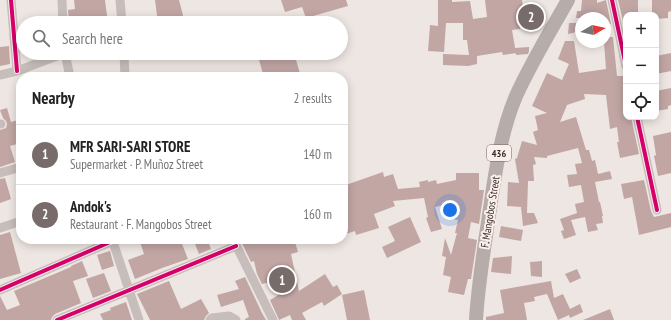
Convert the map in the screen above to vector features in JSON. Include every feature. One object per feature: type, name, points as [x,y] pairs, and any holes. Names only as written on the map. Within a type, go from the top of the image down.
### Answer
[{"type":"main road","name":"F. Mangobos Street","points":[[476,320],[478,287],[494,184],[507,122],[516,96],[568,0]]},
{"type":"street","points":[[11,0],[16,59]]},
{"type":"street","points":[[62,0],[63,16]]},
{"type":"street","points":[[120,0],[121,16]]},
{"type":"street","points":[[612,0],[623,52]]},
{"type":"street","points":[[16,60],[17,71]]},
{"type":"street","points":[[0,75],[17,71],[46,60]]},
{"type":"street","points":[[66,60],[69,72]]},
{"type":"street","points":[[124,60],[125,72]]},
{"type":"street","points":[[638,120],[657,210]]},
{"type":"street","points":[[0,173],[16,168]]},
{"type":"street","points":[[0,228],[16,223]]},
{"type":"street","points":[[0,290],[105,244]]},
{"type":"street","points":[[115,244],[139,320]]},
{"type":"street","points":[[57,320],[129,291],[232,244]]},
{"type":"street","points":[[235,244],[273,320]]},
{"type":"street","points":[[78,311],[83,320]]},
{"type":"street","points":[[210,320],[212,318],[229,316],[236,320]]},
{"type":"building","points":[[74,0],[105,0],[107,16],[68,16],[68,10],[75,9]]},
{"type":"building","points":[[155,0],[179,0],[183,16],[157,16]]},
{"type":"building","points":[[281,0],[346,0],[348,6],[313,16],[305,16],[302,7],[285,12]]},
{"type":"building","points":[[438,0],[452,0],[452,2],[470,1],[473,19],[487,17],[485,0],[522,0],[524,15],[518,16],[520,29],[512,30],[516,53],[503,55],[502,52],[477,56],[477,64],[468,66],[443,65],[443,54],[469,55],[467,40],[463,40],[463,23],[446,23],[444,52],[428,51],[430,25],[438,26]]},
{"type":"building","points":[[582,0],[597,0],[597,3],[606,0],[608,12],[577,12],[581,11]]},
{"type":"building","points":[[618,0],[638,0],[638,12],[623,12],[623,21]]},
{"type":"building","points":[[652,0],[671,0],[671,11],[668,12],[668,18],[659,19],[659,12],[652,12]]},
{"type":"building","points":[[569,23],[575,23],[575,32],[568,34]]},
{"type":"building","points":[[611,37],[613,37],[617,76],[623,76],[623,120],[632,120],[639,154],[620,158],[617,142],[619,142],[617,127],[610,129],[606,95],[584,94],[585,99],[567,105],[560,122],[576,117],[586,150],[589,150],[592,161],[595,160],[598,174],[610,171],[612,179],[595,182],[603,216],[603,223],[596,224],[598,230],[588,232],[585,217],[571,220],[576,235],[564,239],[561,231],[564,230],[560,219],[577,213],[575,204],[584,202],[581,185],[569,187],[567,175],[577,174],[575,164],[582,163],[578,148],[547,156],[547,158],[534,157],[536,164],[533,165],[534,181],[528,181],[527,213],[534,213],[538,223],[523,226],[521,207],[507,206],[508,182],[519,183],[515,159],[517,158],[522,141],[537,145],[533,132],[538,130],[535,116],[547,113],[532,106],[547,73],[562,80],[569,64],[558,59],[565,41],[574,41],[579,73],[606,69],[604,48],[611,48]]},
{"type":"building","points":[[9,46],[10,64],[0,66],[0,47]]},
{"type":"building","points":[[529,47],[528,54],[516,55],[515,48]]},
{"type":"building","points":[[671,53],[671,71],[659,73],[659,55]]},
{"type":"building","points":[[259,60],[296,60],[300,72],[263,72]]},
{"type":"building","points":[[671,88],[671,105],[668,106],[668,109],[659,110],[659,90]]},
{"type":"building","points":[[7,108],[11,122],[16,120],[16,144],[10,146],[15,162],[0,167],[0,130],[6,128],[7,124],[0,110]]},
{"type":"building","points":[[671,132],[671,173],[658,176],[654,156],[656,155],[653,136]]},
{"type":"building","points":[[383,172],[384,177],[393,174],[398,189],[420,187],[419,182],[428,180],[428,182],[436,180],[437,184],[456,180],[456,173],[479,173],[479,190],[484,190],[479,224],[471,222],[468,238],[477,240],[471,279],[468,279],[464,295],[448,292],[451,277],[443,275],[446,257],[442,256],[445,238],[451,255],[457,233],[455,233],[458,220],[453,219],[456,202],[435,207],[442,229],[431,232],[426,218],[428,217],[424,198],[393,201],[395,206],[374,214],[379,228],[356,235],[355,231],[348,233],[348,184]]},
{"type":"building","points":[[5,178],[11,199],[0,203],[0,179]]},
{"type":"building","points":[[644,180],[651,211],[654,217],[671,213],[671,227],[639,235],[632,197],[624,199],[621,184]]},
{"type":"building","points":[[410,217],[421,242],[387,258],[382,247],[395,241],[388,227]]},
{"type":"building","points":[[501,226],[523,230],[521,241],[499,237]]},
{"type":"building","points":[[10,232],[21,273],[0,279],[0,235]]},
{"type":"building","points":[[141,244],[182,244],[188,259],[135,279],[128,260],[144,254]]},
{"type":"building","points":[[195,244],[209,244],[211,249],[199,254]]},
{"type":"building","points":[[242,244],[296,244],[298,252],[291,254],[299,291],[325,274],[333,287],[337,285],[342,294],[324,306],[322,302],[302,313],[306,320],[292,320],[290,315],[279,320],[270,300],[285,291],[283,279],[262,284],[257,274],[254,261],[251,262]]},
{"type":"building","points":[[110,251],[114,266],[102,270],[97,255]]},
{"type":"building","points":[[512,256],[511,274],[491,272],[493,258]]},
{"type":"building","points":[[82,261],[88,276],[73,281],[81,303],[55,314],[51,320],[0,320],[0,296],[7,310],[20,305],[14,291]]},
{"type":"building","points":[[542,261],[542,277],[531,276],[530,262]]},
{"type":"building","points":[[577,269],[581,278],[570,283],[565,274]]},
{"type":"building","points":[[104,273],[111,291],[93,298],[86,279]]},
{"type":"building","points":[[245,277],[266,320],[245,320],[249,317],[243,300],[221,307],[217,295],[239,289],[235,281]]},
{"type":"building","points":[[169,281],[181,309],[201,299],[209,313],[204,320],[150,320],[137,294]]},
{"type":"building","points":[[551,281],[554,298],[563,294],[570,309],[580,304],[583,312],[570,318],[569,315],[558,320],[547,294],[534,297],[535,301],[524,303],[527,320],[486,320],[486,317],[504,313],[500,290]]},
{"type":"building","points":[[364,290],[370,320],[347,320],[342,295]]},
{"type":"building","points":[[126,302],[132,320],[103,320],[100,314],[111,310],[110,308]]},
{"type":"building","points":[[610,309],[614,320],[583,320]]},
{"type":"cycle path","points":[[11,0],[16,59]]},
{"type":"cycle path","points":[[612,0],[623,52]]},
{"type":"cycle path","points":[[16,60],[17,71]]},
{"type":"cycle path","points":[[638,120],[657,210]]},
{"type":"cycle path","points":[[0,290],[106,244]]},
{"type":"cycle path","points":[[57,320],[236,246]]},
{"type":"place","name":"Andok's","points":[[531,17]]},
{"type":"place","name":"MFR SARI-SARI STORE","points":[[282,280]]}]
